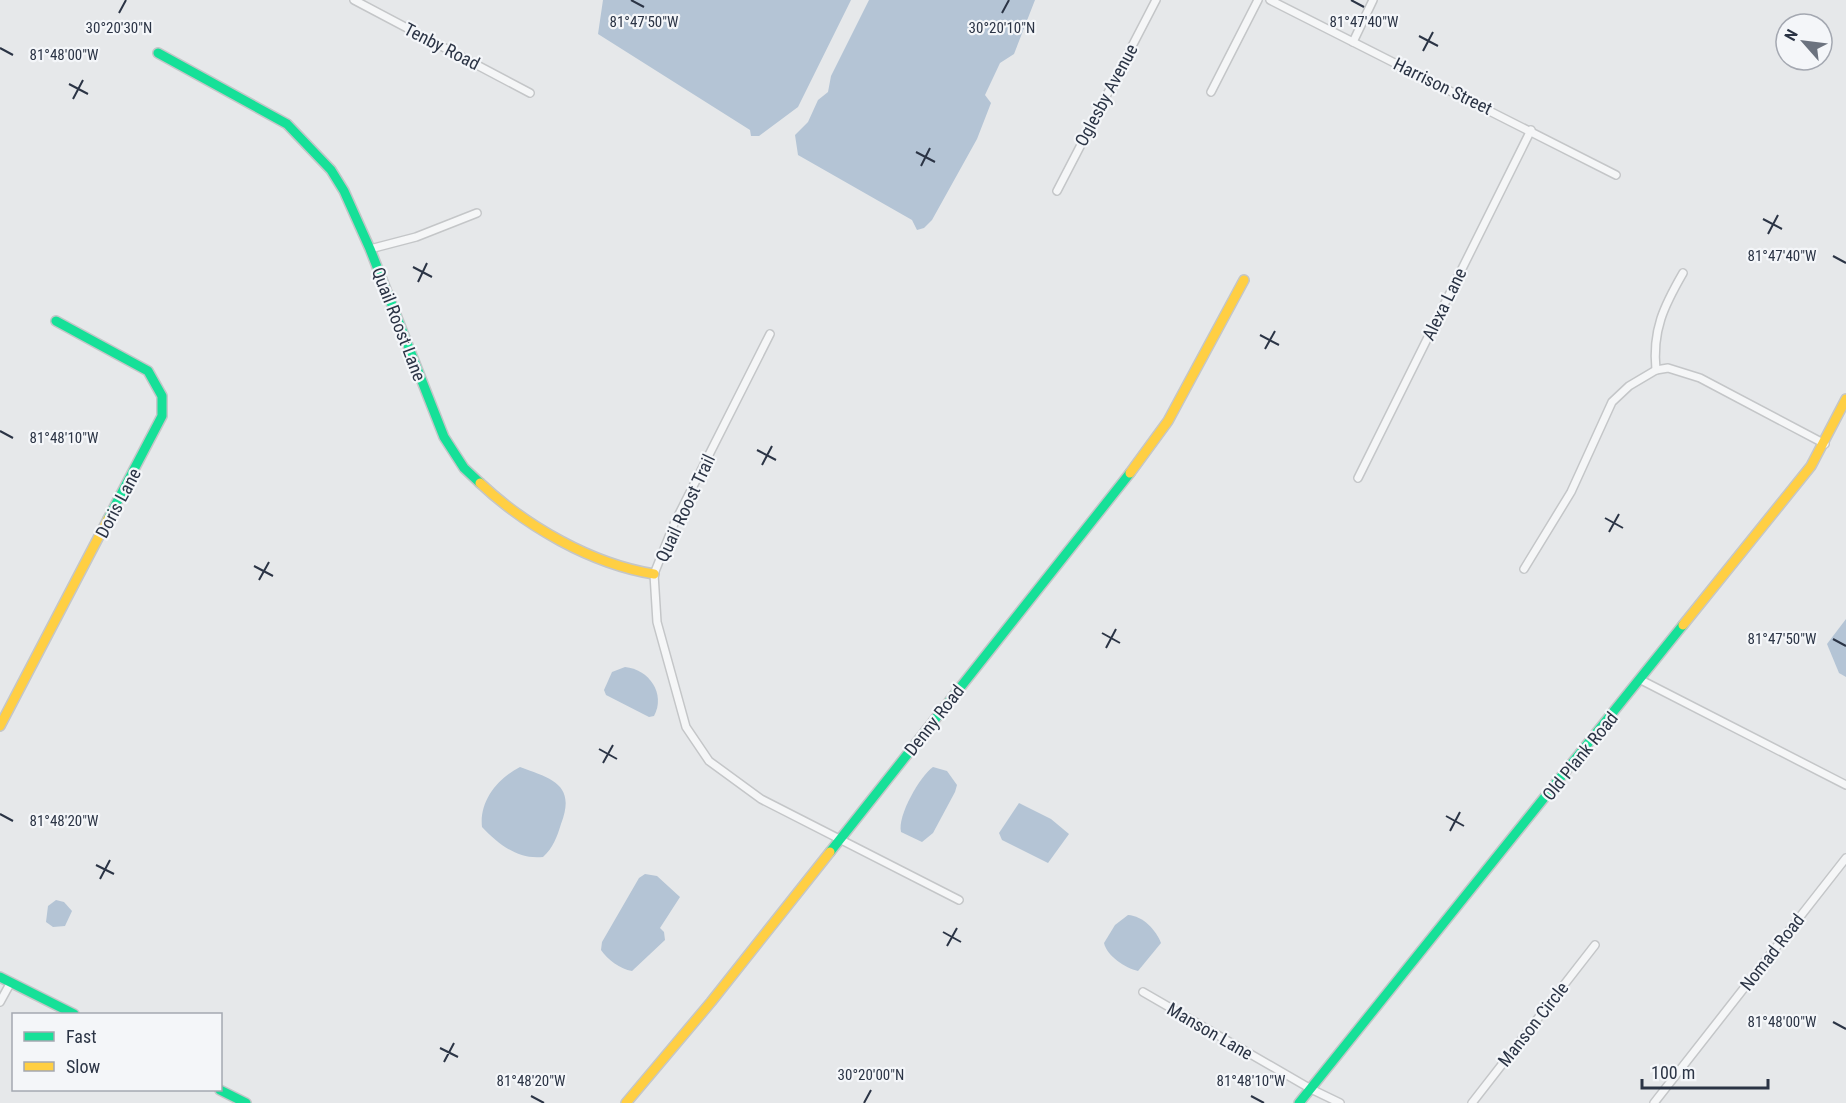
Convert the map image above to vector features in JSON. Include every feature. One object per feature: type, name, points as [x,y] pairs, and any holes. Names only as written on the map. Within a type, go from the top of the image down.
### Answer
[{"type":"street","name":"Tenby Road","points":[[354,0],[530,93]]},
{"type":"street","name":"Oglesby Avenue","points":[[1057,190],[1156,0]]},
{"type":"street","points":[[1210,92],[1258,0]]},
{"type":"street","name":"Harrison Street","points":[[1270,0],[1616,175]]},
{"type":"street","points":[[1353,42],[1373,0]]},
{"type":"street","name":"Quail Roost Lane","points":[[158,53],[267,111],[299,134],[324,162],[344,190],[370,249],[444,437],[464,468],[507,508],[565,541],[624,569],[654,574]]},
{"type":"street","name":"Alexa Lane","points":[[1358,478],[1531,130]]},
{"type":"street","points":[[370,249],[416,237],[477,213]]},
{"type":"street","points":[[1656,370],[1654,346],[1660,318],[1683,273]]},
{"type":"street","name":"Denny Road","points":[[626,1103],[839,840],[1155,440],[1182,398],[1218,321],[1244,280]]},
{"type":"street","name":"Doris Lane","points":[[0,726],[162,416],[162,396],[148,371],[56,321]]},
{"type":"street","name":"Quail Roost Trail","points":[[770,334],[674,524],[654,574],[657,622],[686,727],[698,748],[730,779],[761,799],[839,840]]},
{"type":"street","points":[[1524,569],[1571,492],[1612,402],[1629,386],[1656,370],[1668,368],[1701,378],[1824,444]]},
{"type":"street","name":"Old Plank Road","points":[[1299,1103],[1811,466],[1846,399]]},
{"type":"street","points":[[1641,680],[1846,785]]},
{"type":"street","points":[[839,840],[959,900]]},
{"type":"street","name":"Nomad Road","points":[[1654,1103],[1846,858]]},
{"type":"street","name":"Manson Circle","points":[[1472,1103],[1595,945]]},
{"type":"street","points":[[0,977],[72,1013]]},
{"type":"street","points":[[0,1002],[11,982]]},
{"type":"street","name":"Manson Lane","points":[[1143,992],[1311,1089],[1340,1103]]},
{"type":"street","points":[[222,1090],[246,1103]]},
{"type":"water","points":[[603,0],[851,0],[798,107],[759,136],[751,136],[750,130],[598,34]]},
{"type":"water","points":[[869,0],[1035,0],[1014,54],[1000,63],[985,95],[991,103],[977,139],[932,220],[924,228],[917,230],[912,220],[798,155],[795,135],[808,122],[818,100],[828,92],[831,76]]},
{"type":"water","points":[[1846,619],[1846,677],[1839,673],[1827,644]]},
{"type":"water","points":[[625,667],[641,672],[653,684],[658,699],[654,716],[649,717],[606,695],[604,690],[612,672]]},
{"type":"water","points":[[520,767],[542,775],[558,785],[566,800],[565,811],[556,838],[543,857],[525,856],[509,850],[482,827],[484,808],[492,791],[504,777]]},
{"type":"water","points":[[933,767],[947,771],[957,785],[933,833],[922,842],[901,832],[902,816],[922,779]]},
{"type":"water","points":[[1019,803],[1051,819],[1069,834],[1048,863],[1002,840],[999,833]]},
{"type":"water","points":[[645,874],[657,876],[680,897],[660,928],[664,932],[665,940],[632,971],[619,966],[607,957],[601,950],[602,942],[639,878]]},
{"type":"water","points":[[56,900],[64,902],[72,911],[65,926],[53,927],[46,922],[48,906]]},
{"type":"water","points":[[1128,915],[1148,924],[1161,943],[1138,971],[1117,961],[1104,943],[1115,925]]},
{"type":"traffic: fast","points":[[158,53],[287,124],[331,170],[344,191],[370,249],[444,437],[464,468],[480,483]]},
{"type":"traffic: fast","points":[[56,321],[148,371],[162,396],[162,416],[108,519]]},
{"type":"traffic: fast","points":[[830,852],[1130,473]]},
{"type":"traffic: fast","points":[[1299,1103],[1683,625]]},
{"type":"traffic: fast","points":[[0,977],[72,1013]]},
{"type":"traffic: fast","points":[[222,1091],[246,1103]]},
{"type":"traffic: slow","points":[[1130,473],[1168,421],[1244,280]]},
{"type":"traffic: slow","points":[[1683,625],[1811,466],[1846,399]]},
{"type":"traffic: slow","points":[[480,483],[518,514],[561,541],[607,562],[654,574]]},
{"type":"traffic: slow","points":[[0,726],[108,519]]},
{"type":"traffic: slow","points":[[626,1103],[711,1002],[830,852]]}]
